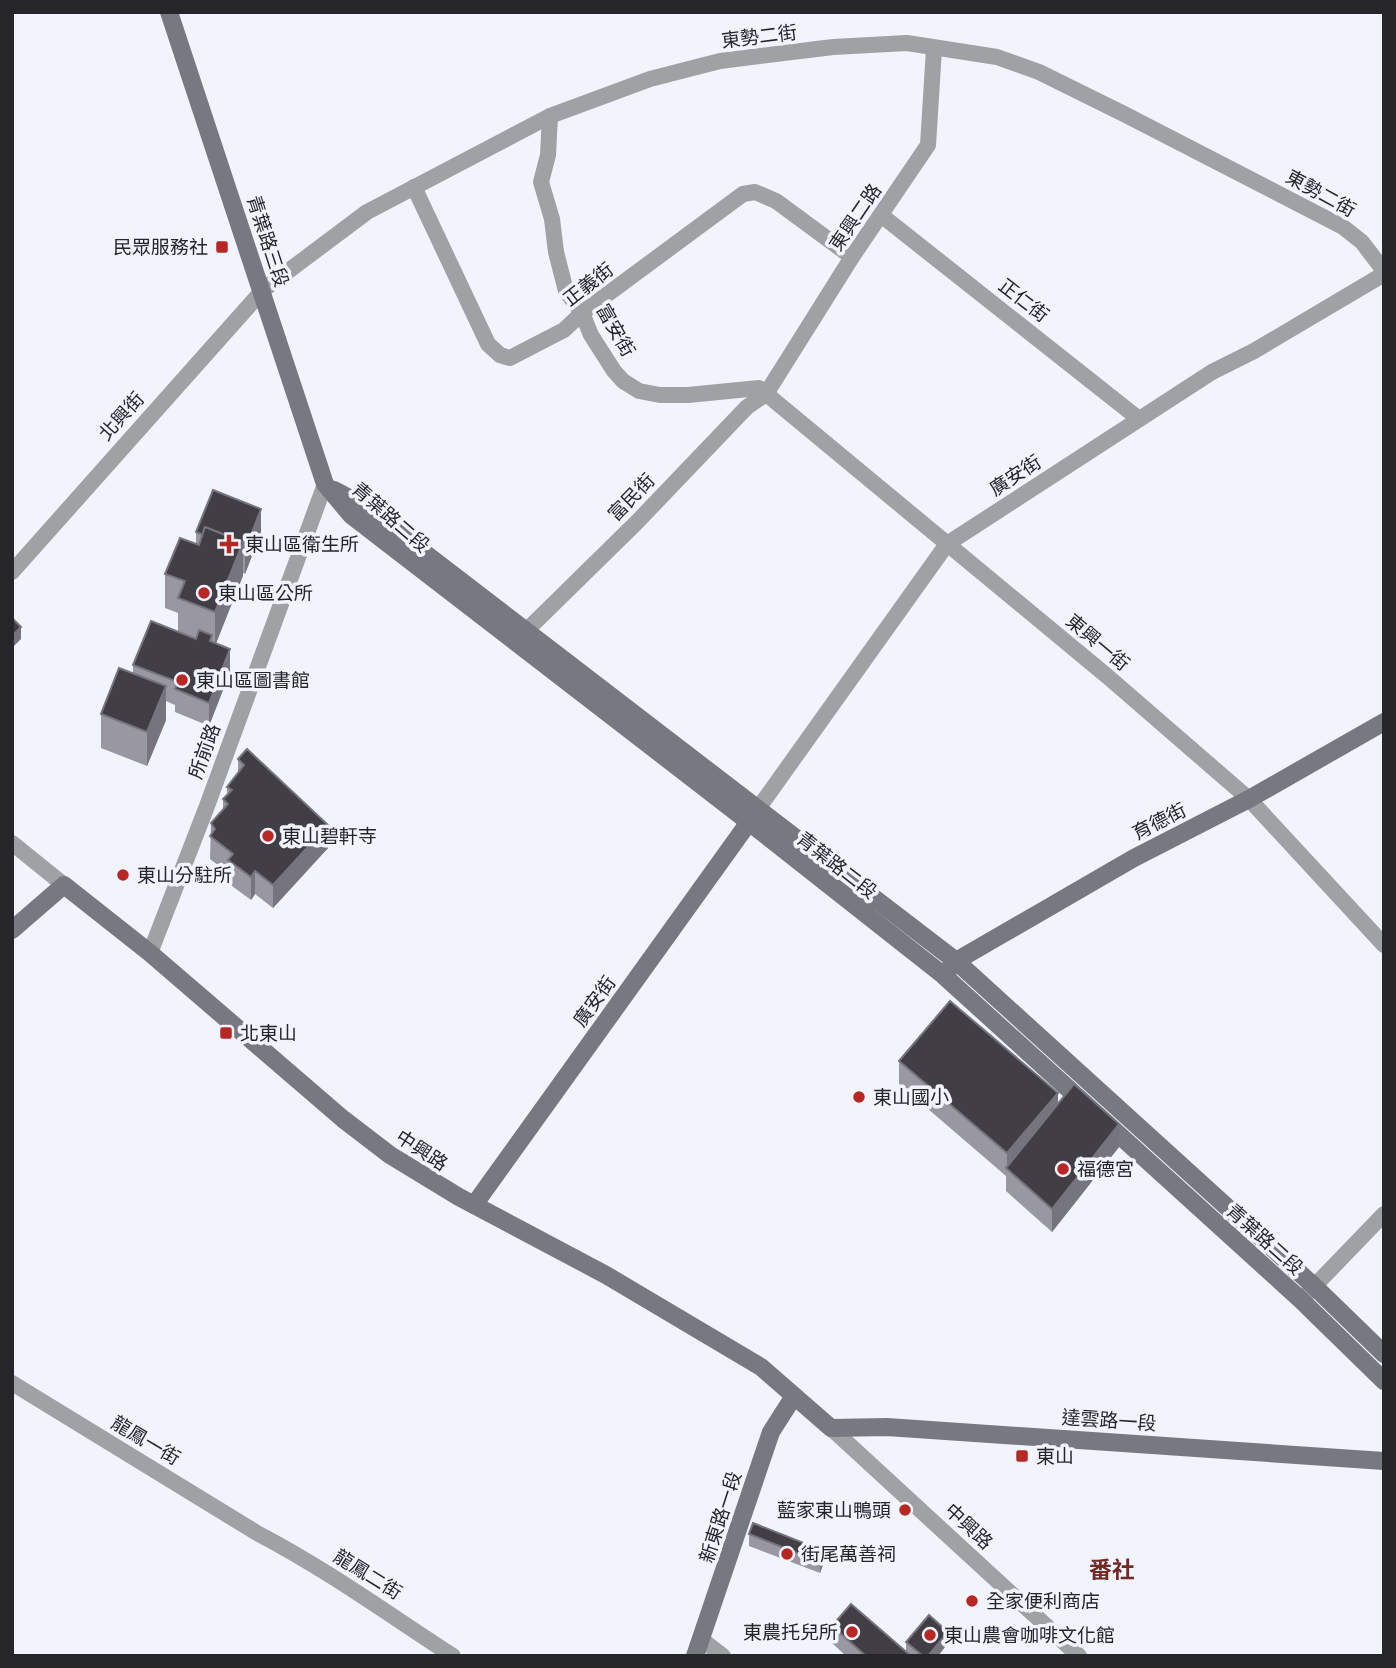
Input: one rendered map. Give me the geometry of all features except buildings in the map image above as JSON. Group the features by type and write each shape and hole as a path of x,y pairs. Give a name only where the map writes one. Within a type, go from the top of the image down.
{"main road":[{"name":"青葉路三段","path":"169,12 325,485"},
{"name":"青葉路二段","path":"325,485 362,505 527,630 754,815 943,975 1301,1300 1384,1381"},
{"name":"青葉路二段","path":"325,485 351,515 754,815 956,961 1315,1287 1384,1354"},
{"name":"育德街","path":"943,975 956,961 1134,858 1249,799 1384,722"},
{"name":"廣安街","path":"474,1205 754,815"},
{"name":"中興路","path":"64,885 150,953 343,1119 390,1155 474,1205 606,1275 761,1367 831,1428"},
{"path":"12,930 64,885"},
{"name":"新東路一段","path":"698,1647 771,1432 794,1396"},
{"name":"達雲路一段","path":"831,1428 928,1430 1384,1461"}],"street":[{"name":"東勢二街","path":"262,290 367,212 550,116 650,79 720,61 833,47 907,43 997,57 1039,72 1343,226 1362,242 1384,272"},
{"name":"東興二路","path":"766,394 852,257 928,145 934,49"},
{"name":"富安街","path":"550,116 548,155 541,183 552,219 565,292 582,313 591,335 614,371 623,381 639,391 660,395 759,388 766,394"},
{"name":"正義街","path":"414,187 488,344 500,355 510,358 564,330 582,313 743,194 755,192 776,201 852,257"},
{"name":"正仁街","path":"881,215 1139,419"},
{"name":"廣安街","path":"754,815 947,544 1212,372 1254,351 1384,272"},
{"name":"北興街","path":"12,572 262,290"},
{"name":"東興一街","path":"766,394 1107,676 1249,799 1384,945"},
{"name":"富民街","path":"527,630 637,522 747,407 766,394"},
{"name":"所前路","path":"150,953 325,485"},
{"path":"12,843 64,885"},
{"path":"1301,1300 1384,1214"},
{"name":"龍鳳一街","path":"12,1383 257,1533"},
{"name":"中興路","path":"831,1428 1079,1656"},
{"name":"龍鳳二街","path":"257,1533 392,1614 453,1656"},
{"path":"698,1647 723,1656"}],"place":[{"name":"民眾服務社","path":"222,247"},
{"name":"東山區衛生所","path":"229,544"},
{"name":"東山區公所","path":"204,593"},
{"name":"東山區圖書館","path":"182,680"},
{"name":"東山碧軒寺","path":"268,836"},
{"name":"東山分駐所","path":"123,875"},
{"name":"北東山","path":"226,1033"},
{"name":"東山國小","path":"859,1097"},
{"name":"福德宮","path":"1063,1169"},
{"name":"東山","path":"1022,1456"},
{"name":"藍家東山鴨頭","path":"905,1510"},
{"name":"街尾萬善祠","path":"787,1554"},
{"name":"全家便利商店","path":"972,1601"},
{"name":"東農托兒所","path":"852,1632"},
{"name":"東山農會咖啡文化館","path":"930,1635"}],"district":[{"name":"番社","path":"1112,1570"}]}
